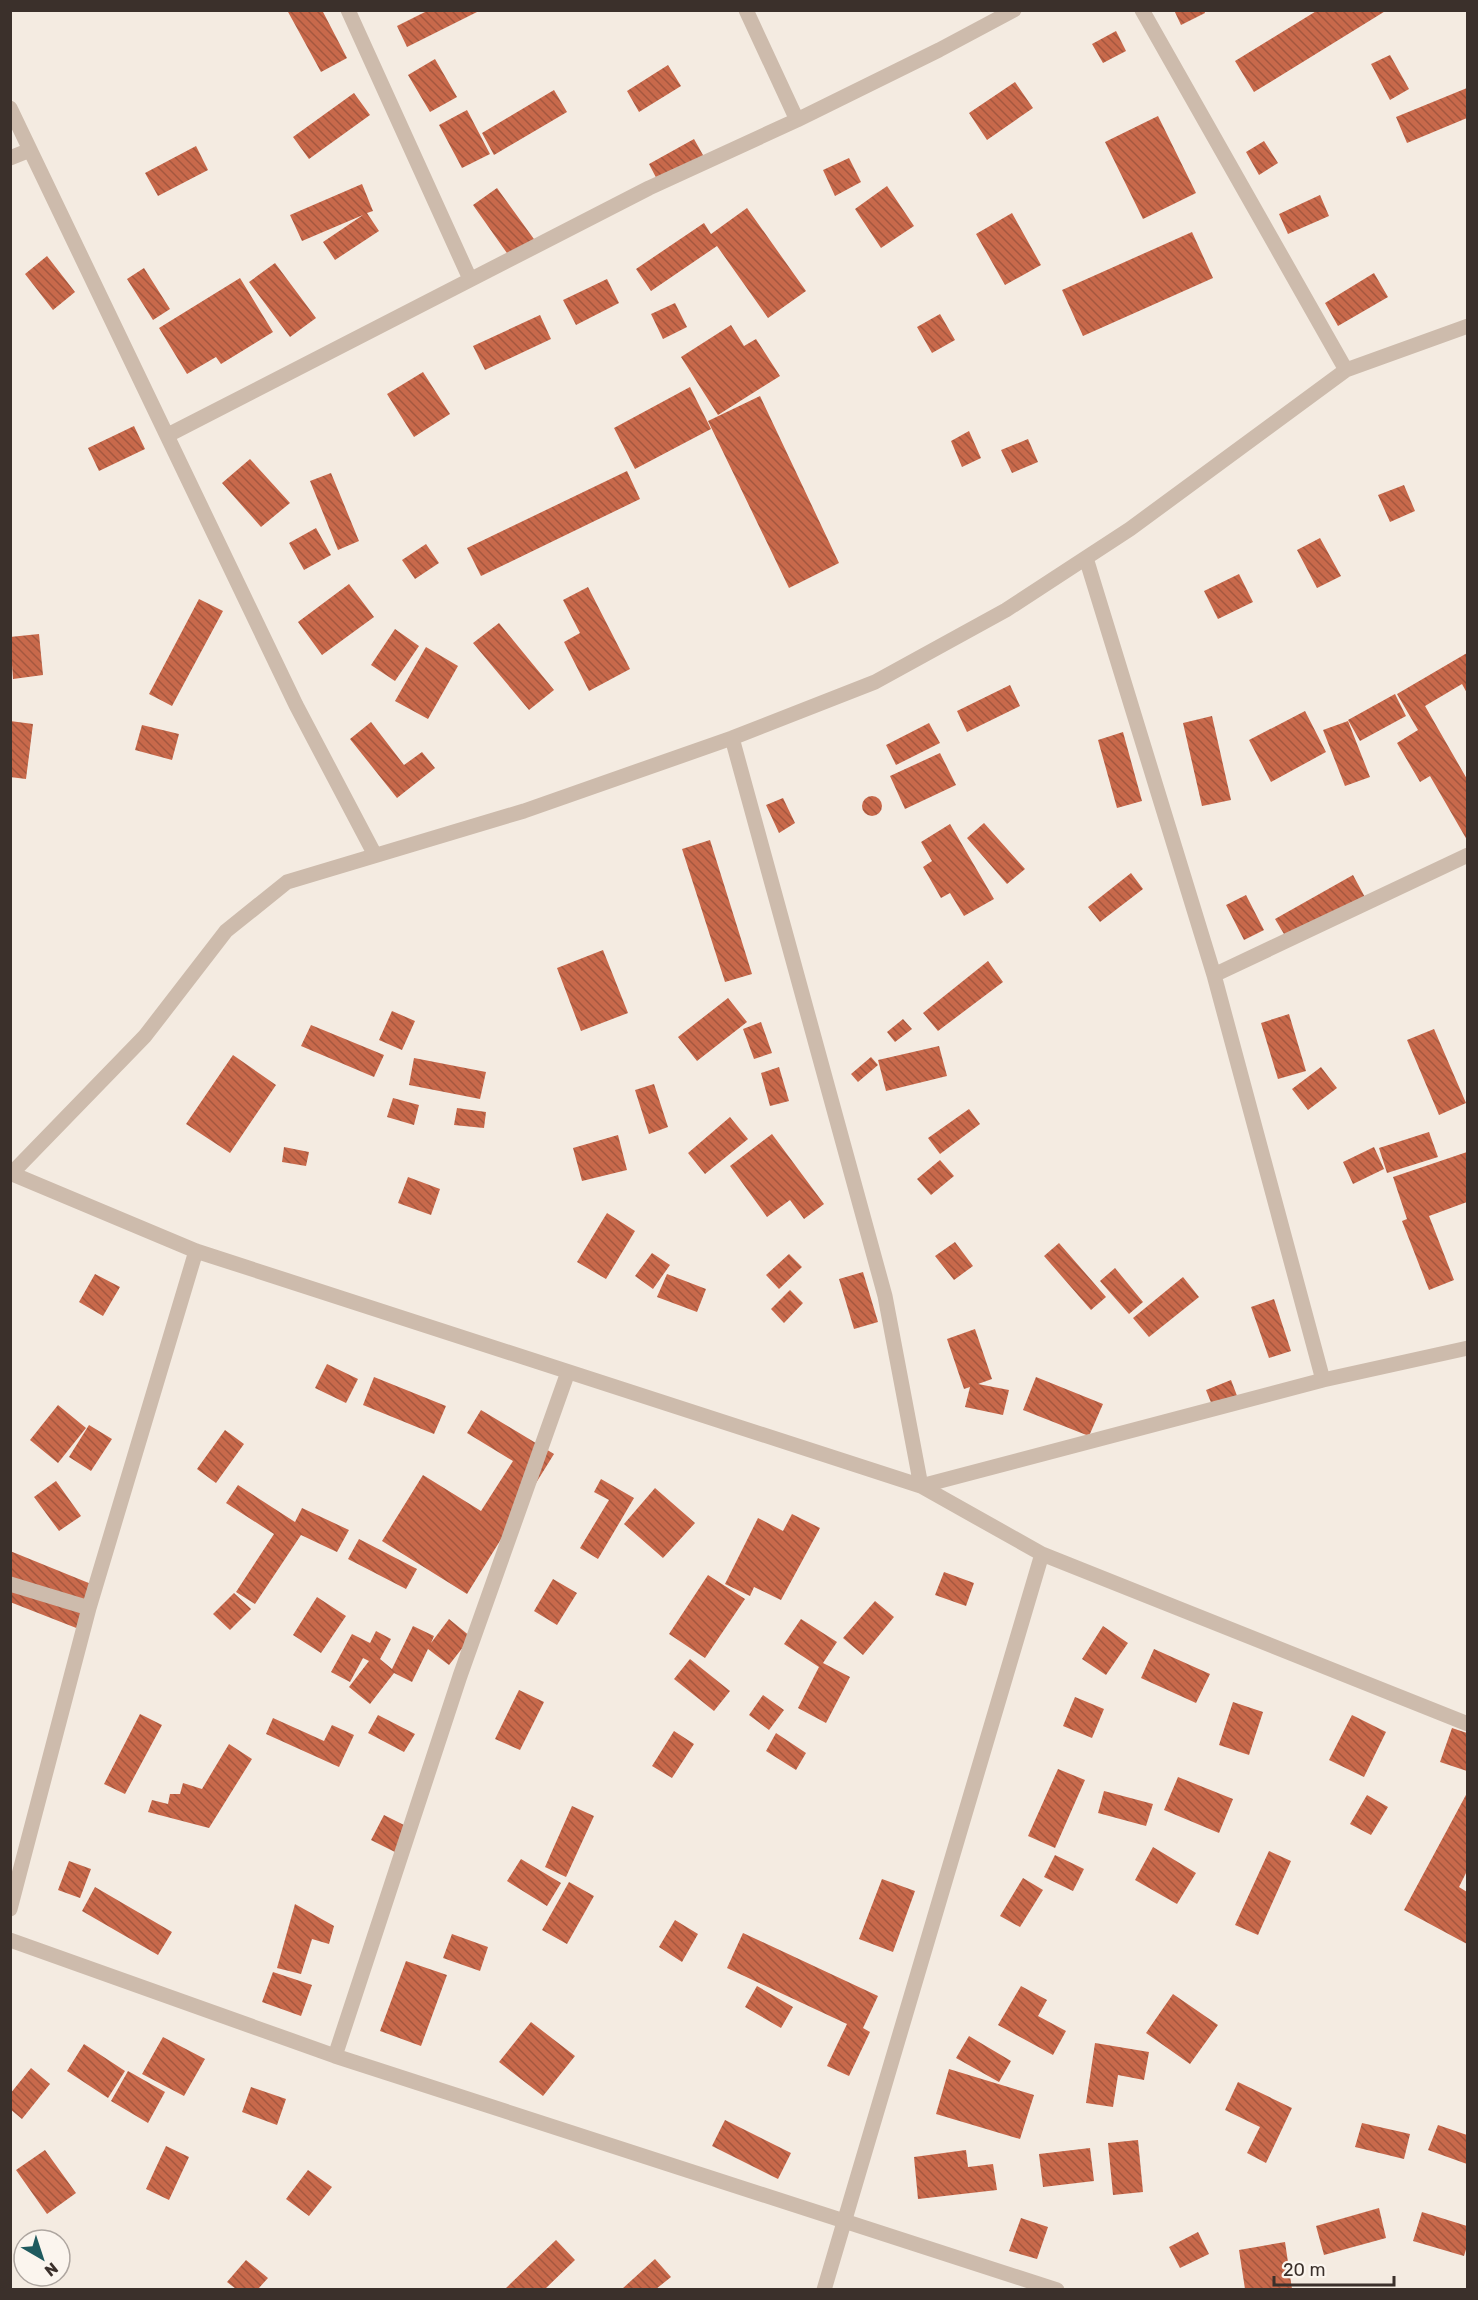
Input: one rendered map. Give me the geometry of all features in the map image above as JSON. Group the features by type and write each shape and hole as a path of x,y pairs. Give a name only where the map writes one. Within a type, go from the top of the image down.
{"street":[{"path":"348,10 470,279"},
{"path":"746,10 797,120"},
{"path":"168,435 649,188 797,120 1014,10"},
{"path":"1142,10 1346,370"},
{"path":"10,108 296,705 375,855"},
{"path":"10,158 30,150"},
{"path":"1467,326 1346,370 1130,529 1006,610 875,682 732,738 524,811 286,882 226,931 145,1036 11,1173 196,1251 921,1486 1042,1554 1467,1725"},
{"path":"1086,558 1214,975 1323,1380"},
{"path":"732,738 885,1296 921,1486"},
{"path":"1214,975 1467,855"},
{"path":"10,1909 88,1608 196,1251"},
{"path":"921,1486 1323,1380 1467,1348"},
{"path":"335,2056 460,1676 568,1372"},
{"path":"824,2289 1042,1554"},
{"path":"10,1584 88,1608"},
{"path":"10,1940 335,2056 1057,2289"}],"building":[{"path":"287,10 322,10 347,58 321,72"},
{"path":"429,10 481,10 407,47 397,26"},
{"path":"1174,10 1204,10 1205,13 1181,25"},
{"path":"1318,10 1387,10 1254,92 1235,61"},
{"path":"1116,31 1126,51 1103,63 1092,44"},
{"path":"1390,55 1409,89 1390,100 1371,64"},
{"path":"435,59 457,97 430,112 408,75"},
{"path":"668,65 681,86 639,112 627,91"},
{"path":"1015,82 1033,108 987,140 969,113"},
{"path":"1467,88 1467,118 1407,143 1396,117"},
{"path":"554,90 567,112 494,155 482,133"},
{"path":"354,93 370,115 309,159 293,137"},
{"path":"467,110 490,154 462,168 439,125"},
{"path":"1158,116 1196,193 1143,219 1105,142"},
{"path":"694,139 708,164 662,189 649,164"},
{"path":"1264,141 1278,163 1259,175 1246,152"},
{"path":"196,146 208,170 158,196 145,173"},
{"path":"849,158 861,182 835,196 823,170"},
{"path":"362,184 373,211 367,213 379,231 335,260 323,242 363,215 302,241 290,215"},
{"path":"887,186 914,226 881,248 855,209"},
{"path":"497,188 539,246 514,263 473,205"},
{"path":"1320,195 1329,216 1288,234 1279,214"},
{"path":"747,208 806,291 768,318 717,246 651,291 636,269 704,223 711,234"},
{"path":"1012,213 1041,265 1005,285 976,234"},
{"path":"1192,232 1213,278 1083,336 1062,290"},
{"path":"47,256 75,292 53,310 25,274"},
{"path":"275,263 316,318 290,337 249,282"},
{"path":"144,268 170,309 153,320 127,279"},
{"path":"1374,273 1388,297 1338,326 1325,303"},
{"path":"240,278 273,332 221,364 216,357 187,374 159,328"},
{"path":"607,279 619,303 576,325 563,300"},
{"path":"675,303 687,327 663,339 651,314"},
{"path":"940,314 955,340 932,353 917,327"},
{"path":"540,315 551,339 485,370 473,346"},
{"path":"731,325 744,346 756,339 780,376 718,415 681,357"},
{"path":"423,372 450,414 414,437 387,394"},
{"path":"690,387 711,429 635,469 614,428"},
{"path":"760,396 839,563 789,588 708,421"},
{"path":"134,426 145,449 99,471 88,448"},
{"path":"969,431 981,458 962,467 951,441"},
{"path":"1028,439 1038,462 1012,473 1001,450"},
{"path":"250,459 290,503 261,527 222,483"},
{"path":"627,471 640,499 481,576 467,548"},
{"path":"331,473 359,541 338,550 310,481"},
{"path":"1404,485 1415,511 1390,522 1378,495"},
{"path":"316,528 331,555 304,570 289,543"},
{"path":"1320,538 1341,576 1317,588 1297,550"},
{"path":"426,544 439,563 415,579 402,560"},
{"path":"1239,574 1253,602 1218,619 1204,591"},
{"path":"349,584 374,617 322,655 298,622"},
{"path":"588,587 630,669 589,691 564,642 580,633 563,600"},
{"path":"199,599 223,611 172,706 149,694"},
{"path":"499,623 554,690 529,710 473,643"},
{"path":"395,629 419,646 395,681 371,665"},
{"path":"39,634 43,675 13,679 10,637"},
{"path":"426,647 458,666 428,719 395,701"},
{"path":"1467,653 1467,693 1462,684 1425,706 1467,779 1467,840 1430,776 1420,782 1397,743 1418,730 1397,694"},
{"path":"1010,685 1020,706 967,732 957,711"},
{"path":"1395,694 1406,716 1360,741 1348,720"},
{"path":"1305,711 1326,752 1271,782 1249,740"},
{"path":"1212,716 1231,800 1202,806 1183,723"},
{"path":"10,721 33,724 26,779 10,777"},
{"path":"1348,721 1370,777 1345,786 1323,730"},
{"path":"371,722 404,765 422,752 435,768 397,798 350,739"},
{"path":"929,723 940,743 896,765 886,745"},
{"path":"142,725 179,734 172,760 135,750"},
{"path":"1123,732 1142,801 1117,808 1098,740"},
{"path":"940,753 956,785 905,809 890,776"},
{"path":"868,796 876,796 882,802 882,810 876,816 868,816 862,810 862,802"},
{"path":"783,798 795,823 779,833 766,805"},
{"path":"984,823 1025,869 1007,884 967,838"},
{"path":"950,824 994,899 964,916 950,893 941,898 923,867 932,861 921,842"},
{"path":"710,840 752,974 725,982 682,849"},
{"path":"1131,873 1143,889 1100,922 1088,907"},
{"path":"1353,875 1367,901 1290,944 1275,919"},
{"path":"1246,895 1264,930 1244,940 1226,905"},
{"path":"603,950 628,1013 581,1031 557,968"},
{"path":"988,961 1003,982 938,1031 923,1013"},
{"path":"728,998 747,1022 697,1061 678,1037"},
{"path":"392,1011 415,1021 402,1050 379,1040"},
{"path":"1289,1014 1306,1071 1278,1079 1261,1023"},
{"path":"903,1019 912,1029 895,1042 887,1032"},
{"path":"761,1022 772,1053 754,1059 743,1029"},
{"path":"311,1025 384,1055 374,1077 301,1046"},
{"path":"1434,1029 1466,1103 1439,1115 1407,1040"},
{"path":"939,1046 947,1076 886,1091 878,1060"},
{"path":"233,1055 276,1085 230,1153 186,1124"},
{"path":"871,1057 878,1065 858,1082 851,1074"},
{"path":"414,1058 486,1072 480,1099 409,1085"},
{"path":"779,1067 789,1101 770,1106 761,1073"},
{"path":"1321,1067 1337,1088 1308,1110 1292,1089"},
{"path":"654,1084 668,1127 649,1134 635,1090"},
{"path":"393,1098 419,1105 414,1125 387,1117"},
{"path":"457,1108 486,1112 484,1128 454,1125"},
{"path":"969,1109 980,1124 940,1154 928,1138"},
{"path":"730,1117 748,1139 705,1174 688,1153"},
{"path":"1429,1132 1438,1157 1387,1173 1379,1148"},
{"path":"772,1134 824,1204 804,1219 790,1200 767,1217 730,1166"},
{"path":"618,1135 627,1170 582,1181 573,1148"},
{"path":"284,1147 309,1152 306,1166 282,1162"},
{"path":"1374,1147 1384,1169 1353,1184 1343,1162"},
{"path":"1467,1152 1467,1202 1429,1216 1454,1280 1429,1290 1402,1221 1407,1219 1393,1177"},
{"path":"940,1160 954,1176 931,1195 917,1179"},
{"path":"408,1177 440,1189 431,1215 398,1203"},
{"path":"607,1213 635,1231 606,1279 577,1262"},
{"path":"955,1242 973,1266 954,1280 935,1256"},
{"path":"1059,1243 1106,1297 1091,1310 1044,1256"},
{"path":"652,1253 670,1265 653,1289 635,1276"},
{"path":"789,1254 802,1267 779,1289 766,1275"},
{"path":"1115,1268 1143,1302 1129,1314 1100,1281"},
{"path":"863,1272 878,1322 854,1329 839,1279"},
{"path":"95,1274 120,1287 103,1316 79,1302"},
{"path":"667,1274 706,1289 697,1312 657,1297"},
{"path":"1183,1277 1199,1297 1149,1337 1133,1318"},
{"path":"790,1290 803,1303 784,1323 771,1309"},
{"path":"1274,1299 1291,1351 1269,1358 1251,1307"},
{"path":"975,1329 992,1379 978,1384 1009,1390 1003,1415 965,1407 970,1387 964,1389 947,1339"},
{"path":"327,1364 358,1379 346,1403 315,1388"},
{"path":"374,1377 446,1406 434,1434 363,1405"},
{"path":"1036,1377 1103,1404 1089,1436 1023,1410"},
{"path":"1231,1380 1239,1401 1214,1410 1206,1390"},
{"path":"58,1405 86,1428 58,1463 30,1440"},
{"path":"481,1410 554,1454 467,1594 382,1541 423,1475 481,1511 513,1461 467,1433"},
{"path":"89,1425 112,1439 91,1471 69,1457"},
{"path":"225,1430 244,1444 216,1483 197,1469"},
{"path":"601,1479 634,1498 598,1559 580,1548 609,1500 594,1492"},
{"path":"56,1481 81,1516 59,1531 34,1497"},
{"path":"238,1485 295,1522 302,1508 349,1530 337,1552 301,1535 255,1604 236,1592 274,1534 226,1503"},
{"path":"655,1488 695,1523 663,1558 624,1524"},
{"path":"792,1514 820,1528 781,1600 754,1587 750,1596 725,1584 758,1518 783,1531"},
{"path":"359,1539 417,1569 406,1589 348,1559"},
{"path":"10,1551 101,1588 84,1631 10,1602"},
{"path":"944,1572 974,1583 966,1606 935,1595"},
{"path":"708,1575 745,1599 705,1658 669,1634"},
{"path":"553,1579 577,1593 557,1625 534,1611"},
{"path":"234,1593 251,1609 230,1630 213,1614"},
{"path":"317,1597 346,1616 321,1653 293,1635"},
{"path":"875,1601 894,1617 863,1655 843,1638"},
{"path":"449,1619 471,1637 449,1665 428,1649 412,1682 394,1673 370,1704 349,1687 369,1661 363,1658 350,1682 331,1672 352,1634 370,1643 376,1631 391,1639 380,1659 392,1669 413,1626 434,1636 431,1643"},
{"path":"801,1619 837,1642 823,1663 850,1677 826,1723 798,1708 819,1667 784,1644"},
{"path":"1103,1626 1128,1643 1106,1675 1082,1659"},
{"path":"1154,1649 1210,1674 1196,1703 1141,1678"},
{"path":"690,1659 730,1691 714,1711 674,1679"},
{"path":"519,1690 544,1702 520,1750 495,1739"},
{"path":"763,1695 784,1710 769,1730 749,1715"},
{"path":"1075,1697 1104,1709 1092,1738 1063,1726"},
{"path":"1233,1702 1263,1712 1249,1755 1219,1745"},
{"path":"140,1714 162,1725 125,1794 104,1784"},
{"path":"378,1715 415,1734 404,1752 368,1733"},
{"path":"1352,1715 1386,1732 1364,1777 1329,1760"},
{"path":"273,1718 324,1741 332,1725 354,1735 339,1767 266,1734"},
{"path":"1452,1728 1467,1733 1467,1771 1440,1762"},
{"path":"674,1731 694,1744 672,1778 652,1766"},
{"path":"776,1733 806,1753 796,1770 766,1751"},
{"path":"229,1744 252,1759 209,1828 148,1812 152,1800 168,1804 170,1794 180,1794 183,1783 202,1789"},
{"path":"1058,1769 1085,1780 1055,1848 1028,1836"},
{"path":"1178,1777 1233,1799 1219,1833 1164,1810"},
{"path":"1104,1791 1153,1804 1146,1826 1098,1813"},
{"path":"1467,1793 1467,1871 1459,1887 1467,1892 1467,1944 1404,1910"},
{"path":"1367,1795 1388,1807 1371,1835 1350,1824"},
{"path":"572,1806 594,1816 566,1877 545,1867"},
{"path":"384,1815 410,1828 397,1853 371,1840"},
{"path":"1153,1847 1196,1873 1177,1904 1135,1880"},
{"path":"1269,1851 1291,1861 1258,1935 1235,1925"},
{"path":"1055,1855 1084,1869 1073,1891 1044,1877"},
{"path":"521,1859 561,1883 547,1906 507,1881"},
{"path":"69,1861 91,1869 80,1898 58,1890"},
{"path":"1023,1878 1043,1890 1020,1927 1000,1916"},
{"path":"882,1879 915,1891 893,1952 859,1939"},
{"path":"569,1882 594,1896 567,1944 542,1930"},
{"path":"95,1887 172,1932 158,1955 82,1911"},
{"path":"295,1904 334,1926 329,1944 312,1939 301,1974 277,1968"},
{"path":"675,1920 698,1934 682,1962 659,1947"},
{"path":"743,1933 878,1996 863,2028 870,2032 849,2076 827,2066 847,2024 727,1968"},
{"path":"452,1934 488,1947 480,1971 443,1958"},
{"path":"406,1961 447,1975 421,2046 380,2031"},
{"path":"273,1972 312,1985 301,2016 262,2002"},
{"path":"757,1986 793,2007 781,2028 745,2007"},
{"path":"1021,1986 1047,2000 1038,2016 1066,2031 1053,2055 998,2025"},
{"path":"1173,1994 1218,2025 1190,2064 1146,2033"},
{"path":"531,2022 575,2056 543,2096 499,2062"},
{"path":"969,2036 1011,2061 999,2082 956,2058"},
{"path":"163,2037 205,2059 184,2096 142,2074"},
{"path":"1095,2043 1149,2052 1144,2080 1118,2075 1113,2107 1086,2103"},
{"path":"84,2044 125,2071 108,2098 67,2071"},
{"path":"31,2068 50,2084 22,2119 10,2109 10,2094"},
{"path":"949,2069 1034,2095 1020,2139 936,2114"},
{"path":"128,2071 165,2092 148,2123 111,2101"},
{"path":"1238,2082 1292,2108 1266,2163 1247,2153 1260,2127 1225,2110"},
{"path":"251,2087 286,2099 277,2125 242,2112"},
{"path":"725,2120 791,2153 778,2179 712,2146"},
{"path":"1362,2123 1410,2134 1404,2159 1355,2147"},
{"path":"1438,2125 1467,2135 1467,2164 1428,2150"},
{"path":"1138,2140 1143,2192 1113,2195 1108,2143"},
{"path":"166,2146 189,2157 169,2200 146,2189"},
{"path":"1090,2148 1094,2181 1043,2187 1039,2154"},
{"path":"45,2150 76,2193 47,2214 16,2170"},
{"path":"966,2150 968,2167 993,2164 997,2190 918,2199 914,2157"},
{"path":"308,2170 332,2187 309,2216 286,2199"},
{"path":"1379,2208 1386,2238 1324,2255 1316,2226"},
{"path":"1422,2212 1467,2226 1467,2246 1464,2256 1413,2241"},
{"path":"1021,2218 1048,2227 1037,2259 1009,2251"},
{"path":"1198,2232 1209,2254 1180,2268 1169,2247"},
{"path":"556,2240 575,2260 545,2289 505,2289"},
{"path":"1285,2242 1292,2289 1245,2289 1239,2250"},
{"path":"655,2259 671,2277 656,2289 622,2289"},
{"path":"246,2260 268,2278 258,2289 236,2289 227,2282"}]}
